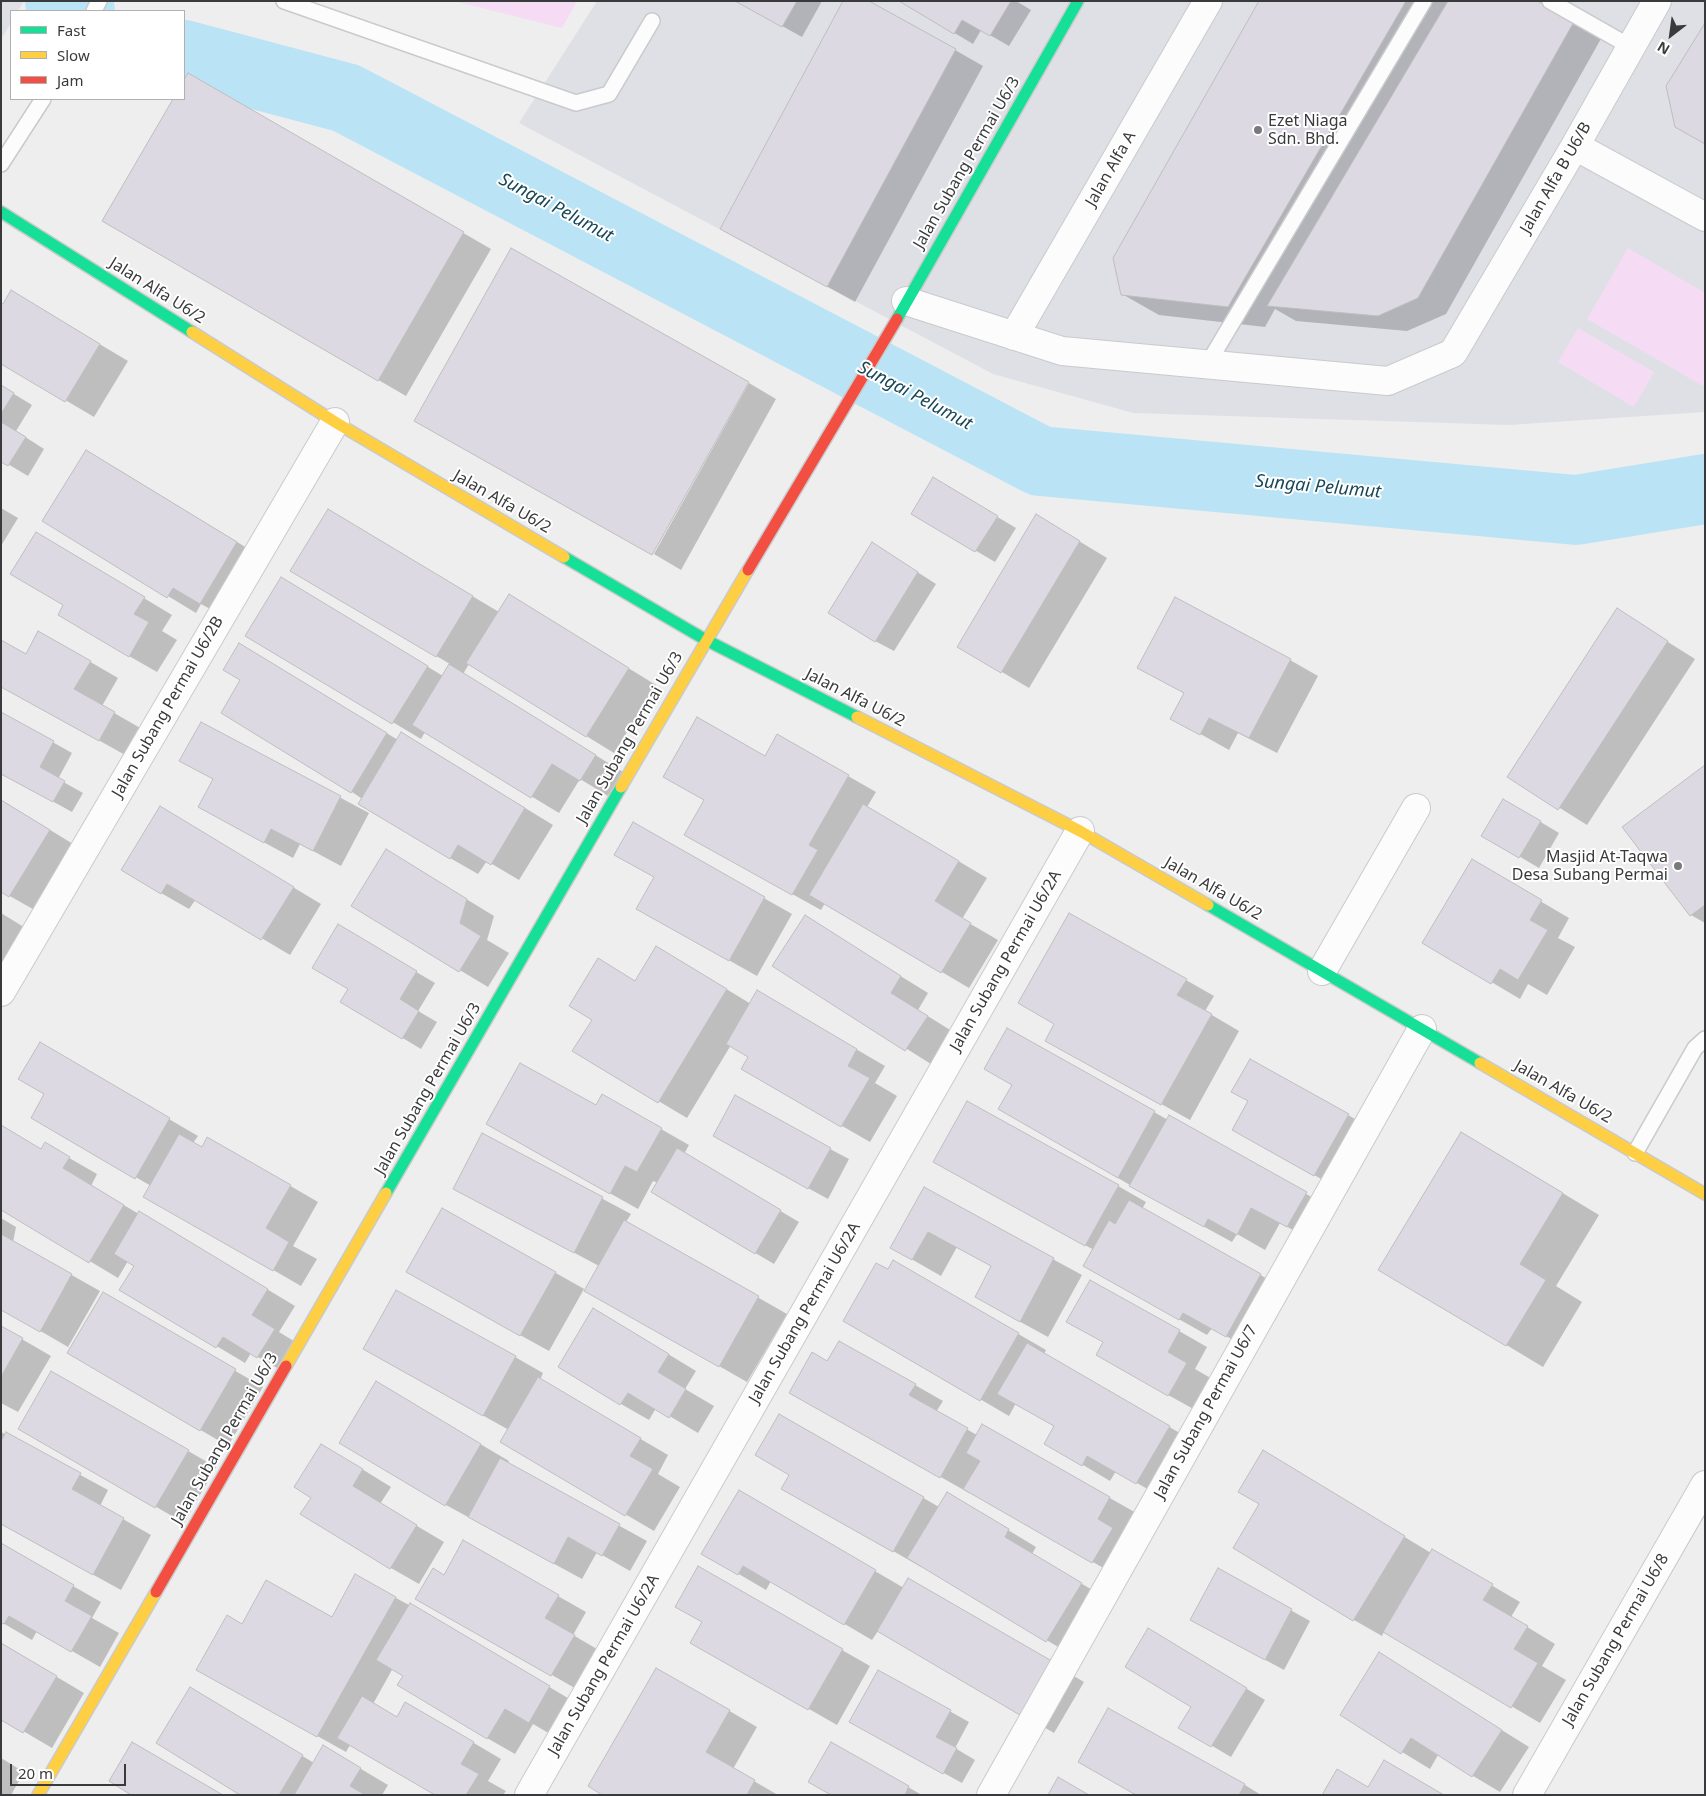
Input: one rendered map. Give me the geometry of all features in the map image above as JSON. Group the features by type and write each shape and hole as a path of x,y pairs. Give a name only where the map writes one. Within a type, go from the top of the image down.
{"street":[{"name":"Jalan Subang Permai U6/3","path":"38,1795 706,640 884,341 1078,1"},
{"name":"Jalan Alfa A","path":"1014,336 1208,1"},
{"name":"Jalan Alfa B U6/B","path":"1207,364 1388,381 1454,353 1657,1"},
{"path":"1575,146 1705,217"},
{"name":"Jalan Alfa U6/2","path":"1,212 335,422 706,640 1080,831 1705,1194"},
{"path":"906,301 1062,352 1207,364"},
{"name":"Jalan Subang Permai U6/2B","path":"1,992 335,422"},
{"path":"1322,972 1416,808"},
{"name":"Jalan Subang Permai U6/2A","path":"529,1795 1080,831"},
{"name":"Jalan Subang Permai U6/7","path":"991,1795 1422,1029"},
{"name":"Jalan Subang Permai U6/8","path":"1527,1795 1705,1485"}],"lane":[{"path":"284,1 576,103 609,94 652,20"},
{"path":"1207,364 1424,1"},
{"path":"1550,1 1631,47"},
{"path":"1,164 42,100"},
{"path":"1635,1153 1695,1048 1705,1039"}],"shaded area":[{"path":"1,1 24,1 19,10 10,10 10,25 1,39"},
{"path":"454,1 577,1 562,28"},
{"path":"597,1 1705,1 1705,412 1509,425 1133,413 993,374 519,123"},
{"path":"1628,248 1705,293 1705,387 1587,319"},
{"path":"1578,328 1654,372 1634,407 1558,362"}],"building":[{"path":"735,1 797,1 782,27"},
{"path":"843,1 869,1 956,49 827,287 720,229"},
{"path":"899,1 1011,1 990,36 962,20 954,34"},
{"name":"Ezet Niaga Sdn. Bhd.","path":"1259,1 1406,1 1228,307 1121,295 1113,258"},
{"path":"1448,1 1537,1 1575,20 1418,298 1378,316 1267,306"},
{"path":"1705,23 1705,144 1675,127 1666,86"},
{"path":"188,73 464,232 378,381 102,221 172,100 185,100 185,78"},
{"path":"511,248 749,382 652,555 414,421"},
{"path":"11,290 100,344 65,402 1,364 1,303 3,304"},
{"path":"1,385 14,393 1,414"},
{"path":"1,422 26,437 8,466 1,462"},
{"path":"86,450 237,542 200,604 173,588 167,598 42,521"},
{"path":"933,477 998,516 975,552 911,514"},
{"path":"328,509 473,596 436,657 290,571"},
{"path":"1036,514 1080,541 1001,673 957,647"},
{"path":"36,532 145,597 134,614 149,622 129,657 58,615 63,605 10,574"},
{"path":"872,542 918,572 875,642 828,613"},
{"path":"281,577 428,666 392,724 245,636"},
{"path":"509,594 629,668 586,737 466,663"},
{"path":"1175,597 1291,659 1249,738 1209,718 1200,735 1170,719 1184,693 1137,668"},
{"path":"1617,608 1668,641 1558,810 1507,777"},
{"path":"38,631 91,661 74,689 115,712 99,741 1,687 1,640 26,654"},
{"path":"239,643 387,733 351,793 221,713 240,680 223,670"},
{"path":"449,664 596,755 580,781 552,764 531,798 412,725"},
{"path":"1,712 54,741 40,767 65,781 53,802 1,774"},
{"path":"697,717 765,756 777,734 849,775 809,845 818,850 792,895 684,835 704,800 663,777"},
{"path":"201,722 341,796 313,851 271,829 264,843 198,807 213,779 179,761"},
{"path":"401,732 525,808 491,865 458,845 450,859 358,804"},
{"name":"Masjid At-Taqwa Desa Subang Permai","path":"1705,765 1705,905 1690,916 1622,827"},
{"path":"1503,799 1541,821 1519,858 1481,836"},
{"path":"1,800 50,830 9,897 1,892"},
{"path":"863,804 959,861 935,901 971,923 941,973 809,895"},
{"path":"160,806 294,887 261,940 167,884 161,894 121,870"},
{"path":"633,822 765,897 729,961 636,909 654,877 614,855"},
{"path":"386,849 467,899 460,923 481,936 459,972 351,906"},
{"path":"1472,859 1542,900 1530,920 1548,930 1518,980 1500,969 1491,984 1422,943"},
{"path":"1069,913 1187,979 1177,995 1212,1014 1161,1105 1045,1041 1054,1024 1018,1003"},
{"path":"805,915 901,976 891,993 928,1016 905,1051 772,966"},
{"path":"338,924 417,971 400,999 419,1011 402,1039 340,1002 348,989 312,968"},
{"path":"656,946 727,989 658,1103 572,1051 592,1020 569,1006 598,958 635,981"},
{"path":"757,990 857,1049 848,1066 870,1078 841,1127 741,1069 748,1057 726,1044"},
{"path":"1007,1028 1155,1111 1118,1178 998,1109 1012,1085 984,1069"},
{"path":"40,1042 170,1118 135,1179 31,1118 44,1094 18,1079"},
{"path":"1250,1059 1349,1114 1314,1176 1232,1130 1248,1101 1231,1092"},
{"path":"520,1063 596,1105 602,1094 662,1128 637,1172 625,1166 610,1194 486,1124"},
{"path":"735,1095 831,1148 808,1189 713,1136"},
{"path":"967,1101 1119,1185 1085,1246 933,1162"},
{"path":"1169,1115 1307,1192 1287,1227 1251,1208 1237,1235 1208,1219 1204,1227 1129,1186"},
{"path":"1,1125 41,1149 45,1142 70,1157 63,1168 124,1205 89,1263 1,1210"},
{"path":"1461,1132 1563,1193 1520,1264 1546,1280 1506,1346 1378,1270"},
{"path":"482,1133 603,1197 574,1253 453,1189"},
{"path":"179,1134 202,1147 207,1137 291,1185 266,1228 289,1242 273,1271 143,1197"},
{"path":"677,1148 781,1210 755,1254 651,1192"},
{"path":"924,1187 1054,1258 1020,1322 975,1297 991,1266 928,1232 912,1260 890,1248"},
{"path":"1129,1200 1261,1274 1226,1337 1183,1313 1179,1320 1083,1266 1109,1220 1115,1224"},
{"path":"442,1208 556,1272 520,1336 406,1272"},
{"path":"139,1211 268,1289 252,1315 275,1329 257,1358 223,1337 216,1348 119,1290 134,1266 114,1254"},
{"path":"624,1220 759,1296 719,1367 584,1291"},
{"path":"1,1234 72,1274 40,1332 1,1310"},
{"path":"893,1260 1019,1333 980,1401 843,1321 876,1263 888,1269"},
{"path":"1090,1280 1180,1330 1168,1352 1187,1363 1168,1396 1096,1355 1103,1342 1066,1322"},
{"path":"396,1290 516,1356 483,1416 363,1349"},
{"path":"103,1292 236,1369 200,1431 67,1353"},
{"path":"593,1308 669,1354 658,1372 686,1389 669,1418 628,1393 620,1405 558,1367"},
{"path":"1,1326 23,1338 1,1377"},
{"path":"839,1341 916,1384 909,1395 968,1428 940,1478 789,1393 812,1352 827,1361"},
{"path":"1027,1343 1170,1426 1136,1484 1087,1456 1082,1466 1044,1444 1054,1426 997,1394"},
{"path":"51,1371 189,1450 155,1508 18,1429"},
{"path":"538,1377 641,1438 630,1456 653,1469 625,1516 500,1442"},
{"path":"376,1381 481,1444 445,1506 339,1443"},
{"path":"779,1414 924,1497 893,1552 781,1489 789,1475 755,1455"},
{"path":"982,1424 1110,1497 1098,1519 1113,1528 1092,1563 963,1489 980,1461 966,1453"},
{"path":"6,1432 81,1473 72,1489 124,1518 93,1575 1,1524 1,1441"},
{"path":"321,1444 363,1469 353,1486 417,1525 390,1569 300,1514 311,1498 294,1487"},
{"path":"1263,1450 1405,1536 1353,1621 1233,1548 1259,1504 1238,1492"},
{"path":"500,1458 620,1524 602,1556 568,1537 554,1564 468,1517"},
{"path":"739,1490 876,1570 844,1625 743,1566 738,1575 701,1554"},
{"path":"947,1492 1009,1529 1005,1537 1082,1583 1046,1642 907,1558"},
{"path":"463,1540 559,1595 545,1618 575,1635 551,1676 415,1599 433,1568 444,1575"},
{"path":"1,1543 74,1585 65,1601 92,1616 71,1652 9,1616 4,1624 1,1623"},
{"path":"1432,1549 1493,1584 1483,1600 1528,1626 1514,1649 1538,1663 1511,1708 1383,1632"},
{"path":"698,1566 843,1649 808,1710 690,1643 702,1622 675,1607"},
{"path":"1218,1568 1292,1609 1265,1660 1190,1620"},
{"path":"355,1574 396,1597 317,1737 196,1670 227,1615 242,1624 266,1580 332,1617"},
{"path":"908,1578 1057,1664 1025,1718 877,1631"},
{"path":"410,1603 550,1686 529,1723 505,1709 487,1739 397,1685 403,1676 376,1660"},
{"path":"1148,1628 1247,1688 1211,1747 1178,1728 1191,1707 1125,1667"},
{"path":"1,1643 57,1676 23,1733 1,1720"},
{"path":"1379,1652 1502,1730 1472,1777 1411,1738 1401,1754 1340,1715"},
{"path":"656,1668 730,1710 706,1752 755,1780 747,1795 602,1795 588,1786"},
{"path":"878,1670 951,1710 936,1737 957,1748 943,1774 849,1722"},
{"path":"190,1687 303,1755 279,1795 240,1795 156,1743"},
{"path":"362,1696 397,1717 405,1702 474,1742 461,1764 479,1774 466,1795 435,1795 337,1738"},
{"path":"1108,1708 1245,1784 1239,1795 1136,1795 1078,1762"},
{"path":"132,1742 223,1795 131,1795 109,1781"},
{"path":"831,1742 909,1786 905,1795 831,1795 808,1782"},
{"path":"323,1745 361,1768 350,1786 365,1795 294,1795"},
{"path":"1384,1760 1444,1795 1322,1795 1337,1769 1368,1787"},
{"path":"1058,1777 1089,1795 1048,1795"}],"waterway":[{"name":"Sungai Pelumut","path":"60,1 78,10"},
{"name":"Sungai Pelumut","path":"185,55 346,98 1040,461 1576,510 1705,489"}],"traffic: fast":[{"path":"897,319 1078,1"},
{"path":"1,212 192,332"},
{"path":"564,557 706,640 857,717"},
{"path":"386,1193 621,787"},
{"path":"1208,905 1480,1063"}],"traffic: slow":[{"path":"192,332 335,422 564,557"},
{"path":"621,787 748,570"},
{"path":"857,717 1080,831 1208,905"},
{"path":"1480,1063 1705,1194"},
{"path":"286,1366 386,1193"},
{"path":"38,1795 156,1592"}],"traffic: jam":[{"path":"748,570 897,319"},
{"path":"156,1592 286,1366"}],"place":[{"name":"Ezet Niaga Sdn. Bhd.","path":"1258,130"},
{"name":"Masjid At-Taqwa Desa Subang Permai","path":"1678,866"}]}
